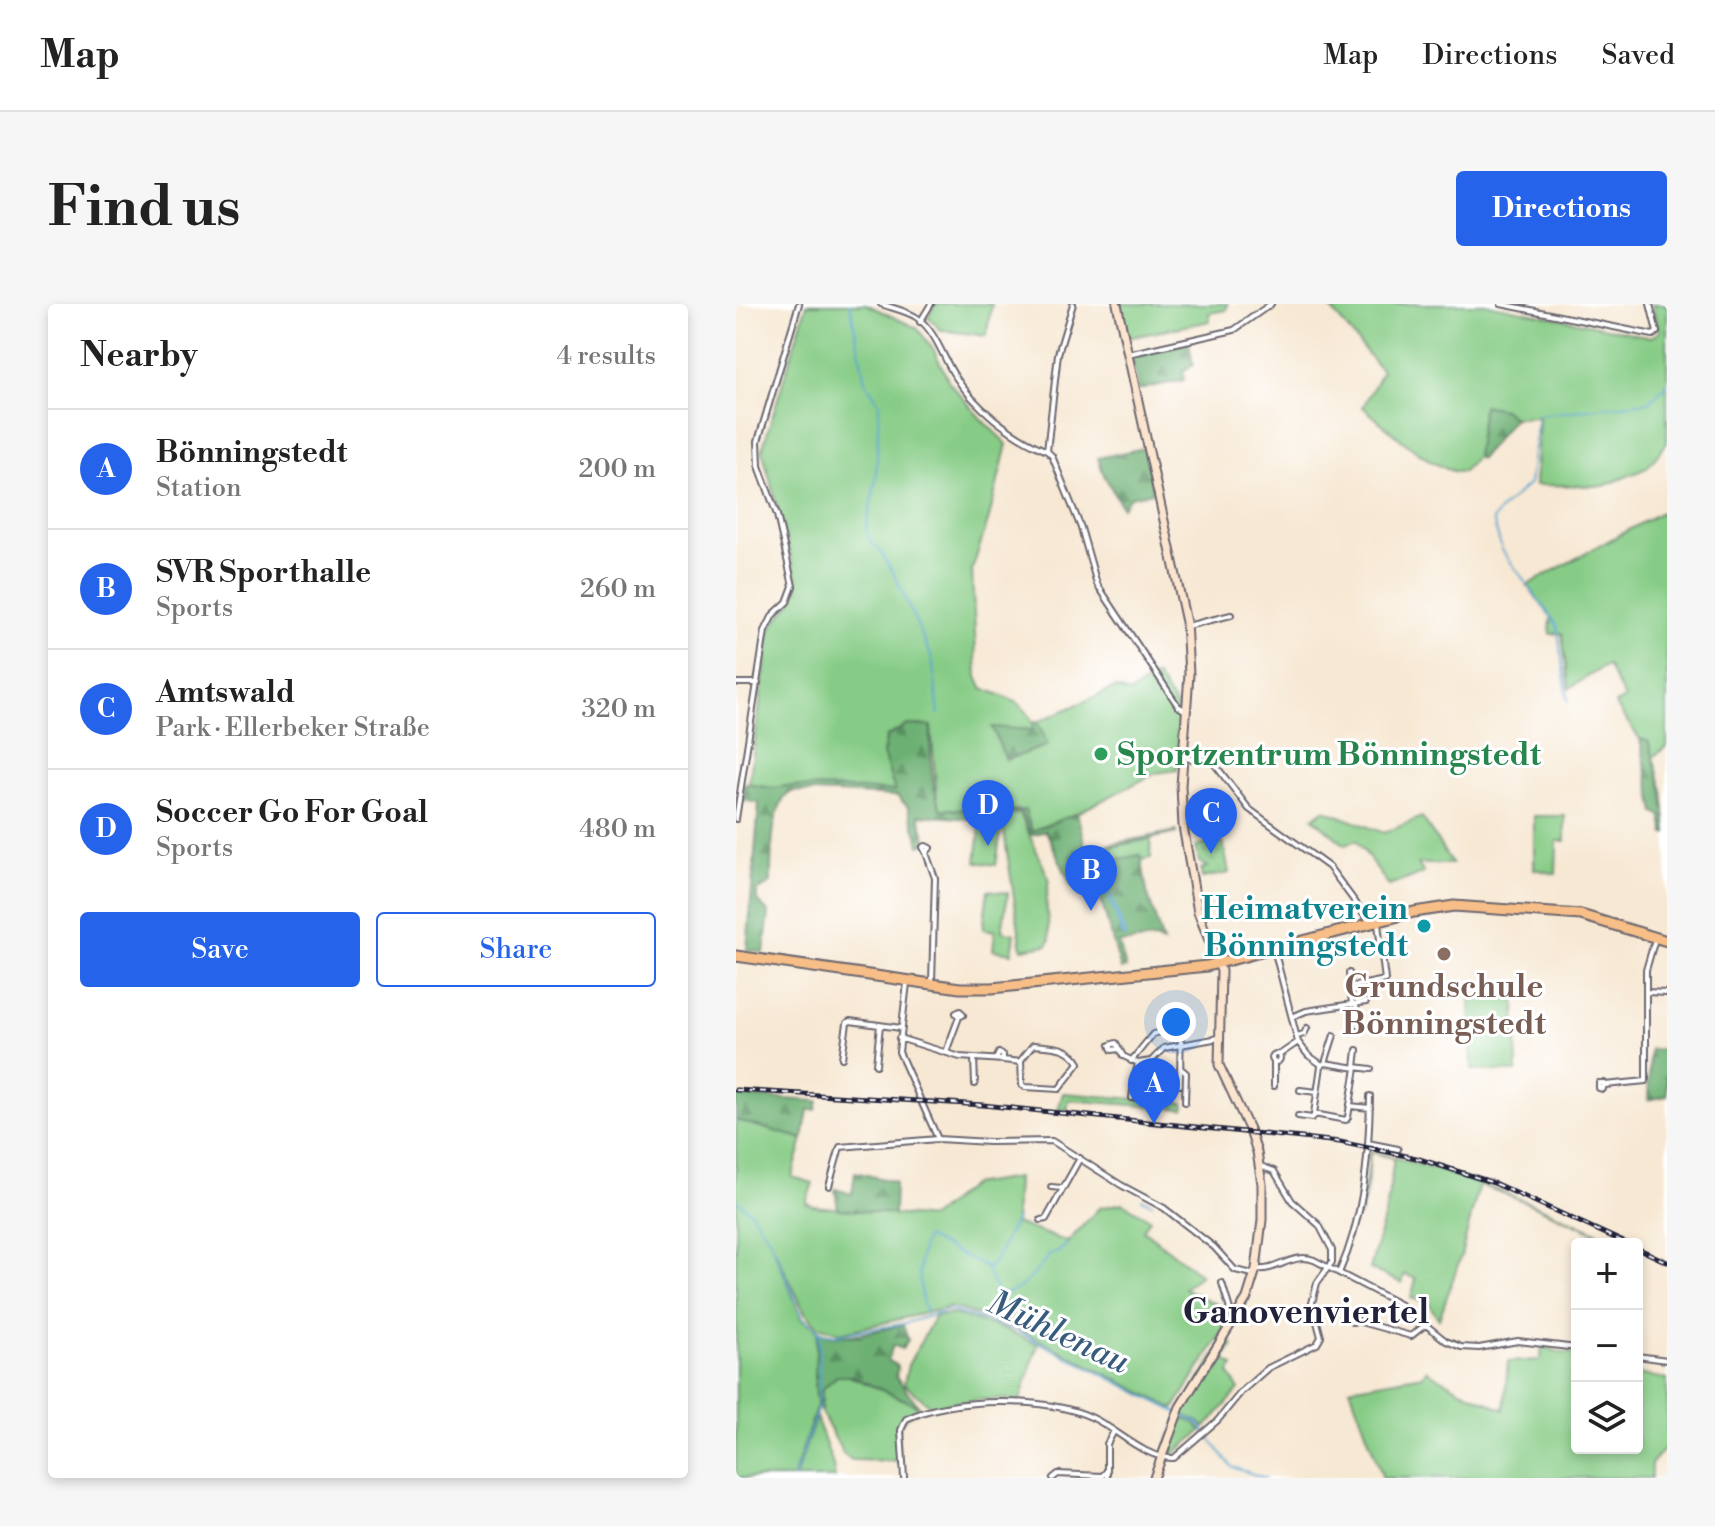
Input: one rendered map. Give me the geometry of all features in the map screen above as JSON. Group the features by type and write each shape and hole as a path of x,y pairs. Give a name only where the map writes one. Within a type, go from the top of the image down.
{"main road":[{"path":"1117,304 1187,626 1189,674 1181,806 1198,912 1219,963 1221,1072 1253,1137 1260,1166 1262,1220 1255,1272 1247,1298 1180,1407 1154,1478"},
{"path":"736,956 960,988 992,988 1172,971 1219,963 1434,908 1476,906 1581,915 1667,941"}],"street":[{"path":"736,819 768,622 787,602 793,586 777,515 756,454 799,304"},
{"path":"881,304 916,317 935,340 954,375 990,416 1052,456 1081,528 1097,584 1178,706 1186,711"},
{"path":"920,322 931,304"},
{"path":"1047,451 1058,354 1073,304"},
{"path":"1128,354 1234,330 1271,304"},
{"path":"1501,304 1653,335 1657,332 1650,304"},
{"path":"1187,626 1231,615"},
{"path":"736,683 758,683"},
{"path":"1183,757 1213,762 1249,809 1329,867 1374,922 1382,943 1385,980 1350,987"},
{"path":"926,853 935,878 932,984"},
{"path":"1605,1085 1646,1081 1646,970 1655,937"},
{"path":"1274,949 1298,1039 1308,1055 1324,1064 1371,1069"},
{"path":"1349,973 1358,1025"},
{"path":"907,981 899,1038 902,1060 938,1139"},
{"path":"1646,992 1666,993"},
{"path":"1291,1015 1366,1002"},
{"path":"1134,1082 1180,1086 1180,1010 1173,1009"},
{"path":"946,1052 959,1017"},
{"path":"842,1058 847,1023 850,1021 901,1028"},
{"path":"876,1065 880,1025"},
{"path":"1131,1061 1153,1034 1180,1027"},
{"path":"1274,1086 1273,1054 1279,1055 1307,1028"},
{"path":"1315,1115 1317,1092 1334,1035"},
{"path":"899,1038 974,1058 1021,1062"},
{"path":"1118,1049 1138,1063 1151,1061 1161,1049 1219,1038"},
{"path":"1033,1045 1065,1048 1079,1063 1059,1089 1022,1085 1021,1062 1033,1045"},
{"path":"1298,1116 1312,1118 1315,1115 1346,1120 1357,1050"},
{"path":"974,1058 975,1084"},
{"path":"1132,1098 1138,1063"},
{"path":"1180,1068 1186,1073 1185,1102"},
{"path":"1300,1090 1317,1092"},
{"path":"1339,1273 1350,1247 1363,1196 1370,1096"},
{"path":"1350,1106 1370,1108"},
{"path":"829,1186 840,1147 938,1139 989,1142 1046,1140 1164,1208 1214,1247 1235,1270 1255,1272 1301,1256 1329,1267 1401,1305 1446,1341 1461,1347 1479,1348 1533,1341 1571,1347"},
{"path":"1368,1143 1398,1149"},
{"path":"1041,1220 1046,1219 1080,1158"},
{"path":"904,1478 903,1424 906,1419 961,1405 1009,1402 1075,1411 1096,1419 1160,1456 1174,1458 1206,1431 1268,1368 1320,1341 1312,1303 1317,1283 1332,1260 1332,1250 1319,1225 1292,1201 1274,1171 1260,1166"},
{"path":"1051,1187 1062,1188"},
{"path":"1222,1283 1231,1313 1237,1318"},
{"path":"1357,1321 1411,1336 1425,1325"},
{"path":"1643,1357 1667,1360"},
{"path":"1107,1478 1107,1444 1114,1431"},
{"path":"1053,1478 1058,1474 1102,1476 1107,1471"}],"green space":[{"path":"807,304 866,304 917,328 934,350 949,382 1007,444 989,518 972,570 977,677 982,688 1022,707 1028,713 1034,730 1006,760 1048,745 1037,722 1115,688 1130,693 1156,676 1181,713 1177,770 1156,773 1077,813 1032,831 1024,810 941,809 937,800 931,726 907,725 886,737 883,754 896,791 786,786 773,789 749,784 770,630 799,587 762,450"},
{"path":"935,304 992,304 986,336 941,330 928,317"},
{"path":"1120,304 1228,304 1226,310 1209,313 1210,321 1127,338"},
{"path":"1327,304 1488,304 1651,337 1659,332 1652,304 1667,304 1667,443 1647,468 1604,486 1535,485 1539,417 1514,418 1503,409 1483,406 1476,457 1463,472 1452,471 1411,447 1363,407 1382,371"},
{"path":"1189,343 1193,365 1183,371 1184,380 1138,390 1131,355"},
{"path":"1483,405 1503,409 1514,418 1480,459 1476,457"},
{"path":"1144,448 1153,492 1130,497 1122,507 1098,458"},
{"path":"1667,509 1667,747 1653,757 1648,741 1640,739 1615,704 1625,699 1607,665 1569,688 1562,633 1550,634 1551,617 1527,585"},
{"path":"1033,722 1037,722 1048,745 1006,760 992,727 1033,730"},
{"path":"907,725 931,726 933,780 941,809 1025,810 1032,831 1077,813 1086,849 1177,831 1102,849 1108,861 1141,855 1147,892 1163,943 1155,939 1119,943 1126,968 1121,969 1095,880 1071,885 1046,831 1031,835 1022,814 1001,813 1003,826 986,825 985,820 919,815 927,843 920,845 908,807 897,796 794,791 786,796 776,817 771,883 757,891 757,900 769,913 764,953 747,950 759,803 742,800 744,784 773,788 895,791 883,754 887,737"},
{"path":"1640,739 1648,741 1663,791 1667,834 1661,815 1655,812"},
{"path":"1324,810 1384,833 1422,817 1452,864 1418,864 1424,873 1389,886 1356,840 1345,845 1313,818"},
{"path":"1001,813 1020,814 1049,879 1046,900 1050,940 1047,945 1022,949"},
{"path":"1534,816 1565,816 1565,841 1557,841 1556,874 1534,869"},
{"path":"980,828 1001,830 996,865 976,862"},
{"path":"1151,839 1151,858 1141,860 1140,855 1108,861 1102,849"},
{"path":"1223,842 1229,873 1202,878 1201,869 1207,867 1199,862 1196,846"},
{"path":"988,890 1008,893 1002,931 1015,934 1012,953 993,950 995,931 983,929"},
{"path":"1470,994 1515,999 1517,1072 1472,1070"},
{"path":"1650,1049 1667,1050 1667,1096 1648,1100"},
{"path":"1063,1093 1184,1103 1185,1107 1069,1100 1067,1110 1058,1110"},
{"path":"736,1096 818,1101 816,1110 808,1110 803,1139 736,1120"},
{"path":"736,1120 803,1139 792,1177 813,1183 806,1203 814,1206 931,1218 971,1185 1017,1178 1015,1223 1068,1242 1099,1208 1123,1203 1150,1219 1143,1230 1201,1275 1184,1288 1228,1310 1231,1318 1174,1409 1010,1325 951,1307 840,1333 817,1326 805,1313 771,1242 802,1318 818,1330 817,1405 793,1478 736,1478"},
{"path":"1369,1151 1435,1169 1510,1195 1479,1185 1461,1256 1439,1319 1428,1303 1411,1298 1416,1279 1405,1274 1402,1283 1370,1269 1387,1207 1394,1158 1370,1152 1366,1194 1359,1217"},
{"path":"855,1172 895,1182 894,1214 838,1209 835,1189 852,1194"},
{"path":"1515,1197 1559,1215 1607,1238"},
{"path":"954,1314 1004,1329 1038,1344 1020,1401 976,1400 933,1408 904,1384 908,1365 935,1316"},
{"path":"903,1325 908,1340 902,1349 893,1345 888,1360 898,1366 896,1377 919,1406 850,1376 837,1376 822,1389 821,1412 815,1384 818,1330 835,1336 847,1336"},
{"path":"1227,1336 1233,1345 1224,1359 1234,1366 1229,1373 1239,1390 1205,1428 1180,1413"},
{"path":"1542,1346 1571,1354 1571,1454 1643,1454 1643,1375 1667,1379 1667,1446 1651,1464 1651,1478 1383,1478 1350,1388 1423,1375 1426,1370 1504,1410 1508,1362 1541,1360"},
{"path":"837,1376 849,1376 919,1406 917,1412 900,1425 900,1461 852,1460 844,1455 821,1412 822,1389"},
{"path":"1178,1416 1195,1423 1202,1431 1170,1457 1164,1453"},
{"path":"816,1417 835,1478 795,1478"}],"waterway":[{"path":"850,304 865,381 879,403 876,478 866,529 871,543 878,548 894,574 932,658 939,714"},
{"path":"1568,701 1557,625 1502,550 1493,520 1529,484 1538,415 1648,402 1667,385"},
{"path":"1101,872 1124,935"},
{"path":"1142,1199 1152,1204"},
{"name":"Mühlenau","path":"736,1200 750,1211 771,1241 803,1318 822,1333 835,1335 902,1324 950,1310 1013,1329 1198,1423 1232,1467 1265,1478"},
{"path":"988,1268 995,1261 1016,1218"},
{"path":"926,1314 919,1276 926,1237 987,1268 997,1293 1021,1287 1051,1254 1067,1244"},
{"path":"794,1478 819,1405 819,1332"}],"railway":[{"path":"736,1090 983,1105 1340,1142 1416,1158 1494,1183 1615,1238"},
{"path":"1643,1251 1667,1262"}],"place":[{"name":"Sportzentrum Bönningstedt","path":"1101,754"},
{"name":"Soccer Go For Goal","path":"988,846"},
{"name":"Amtswald","path":"1211,854"},
{"name":"SVR Sporthalle","path":"1091,911"},
{"name":"Heimatverein Bönningstedt","path":"1424,926"},
{"name":"Grundschule Bönningstedt","path":"1444,954"},
{"name":"Bönningstedt","path":"1154,1124"}],"district":[{"name":"Ganovenviertel","path":"1306,1311"}]}
